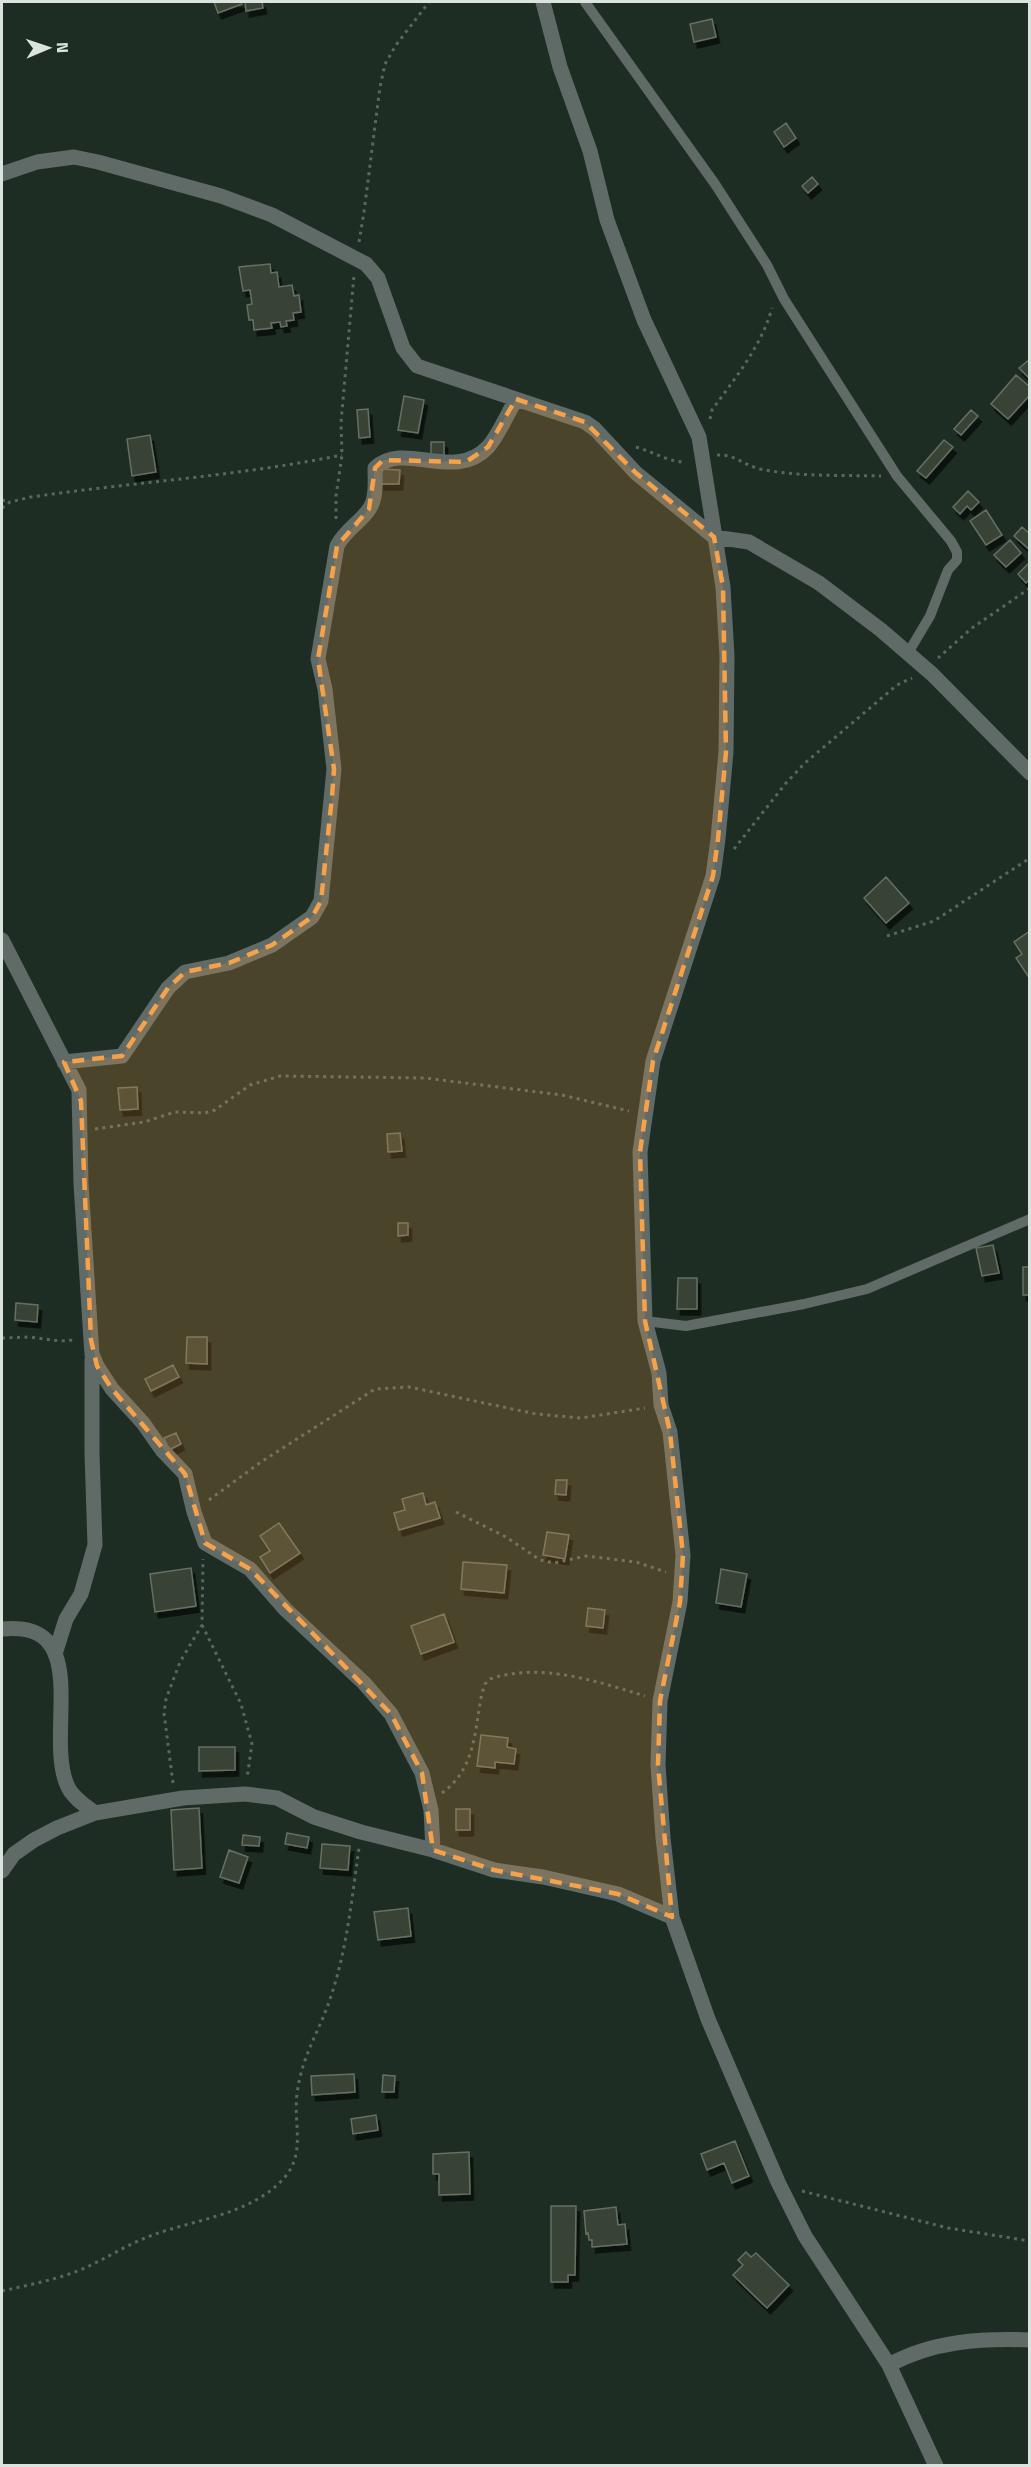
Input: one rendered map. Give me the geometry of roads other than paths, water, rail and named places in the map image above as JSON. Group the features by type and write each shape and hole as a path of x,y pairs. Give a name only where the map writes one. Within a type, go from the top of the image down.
{"street":[{"path":"543,2 560,67 590,152 607,220 644,320 699,437 723,587 727,656 726,752 713,876 652,1061 640,1152 645,1321 659,1372 661,1405 670,1432 683,1555 680,1602 660,1701 659,1776 672,1917 708,2019 778,2182 805,2236 890,2365 936,2466"},
{"path":"2,174 37,162 74,157 98,162 231,200 272,215 366,264 378,278 403,348 417,366 585,422 636,473 714,537 749,542 819,583 881,630 928,672 1029,772"},
{"path":"64,1062 122,1056 168,988 185,972 229,963 272,945 312,917 321,901 334,768 325,689 318,659 337,549 341,538 369,509 374,498 375,468 383,460 398,458 449,464 466,462 488,447 516,399"},
{"path":"2,940 79,1090 81,1184 92,1347 95,1545 81,1594 66,1618 56,1654"},
{"path":"92,1347 97,1366 112,1389 143,1423 162,1450 185,1474 194,1512 205,1543 250,1569 285,1609 364,1683 391,1714 422,1773 431,1810 433,1850"},
{"path":"2,1629 21,1627 39,1632 51,1644 59,1661 62,1762 68,1787 78,1800 95,1813"},
{"path":"2,1871 14,1854 34,1840 95,1813 183,1798 245,1794 277,1798 314,1816 362,1832 433,1850 494,1870 543,1877 618,1894 672,1917"},
{"path":"890,2365 903,2358 941,2346 1004,2339 1029,2340"}],"lane":[{"path":"585,2 715,184 897,476 934,519 957,552 957,560 948,570 930,616 908,653"},
{"path":"645,1321 686,1326 804,1304 867,1289 1029,1219"}]}
